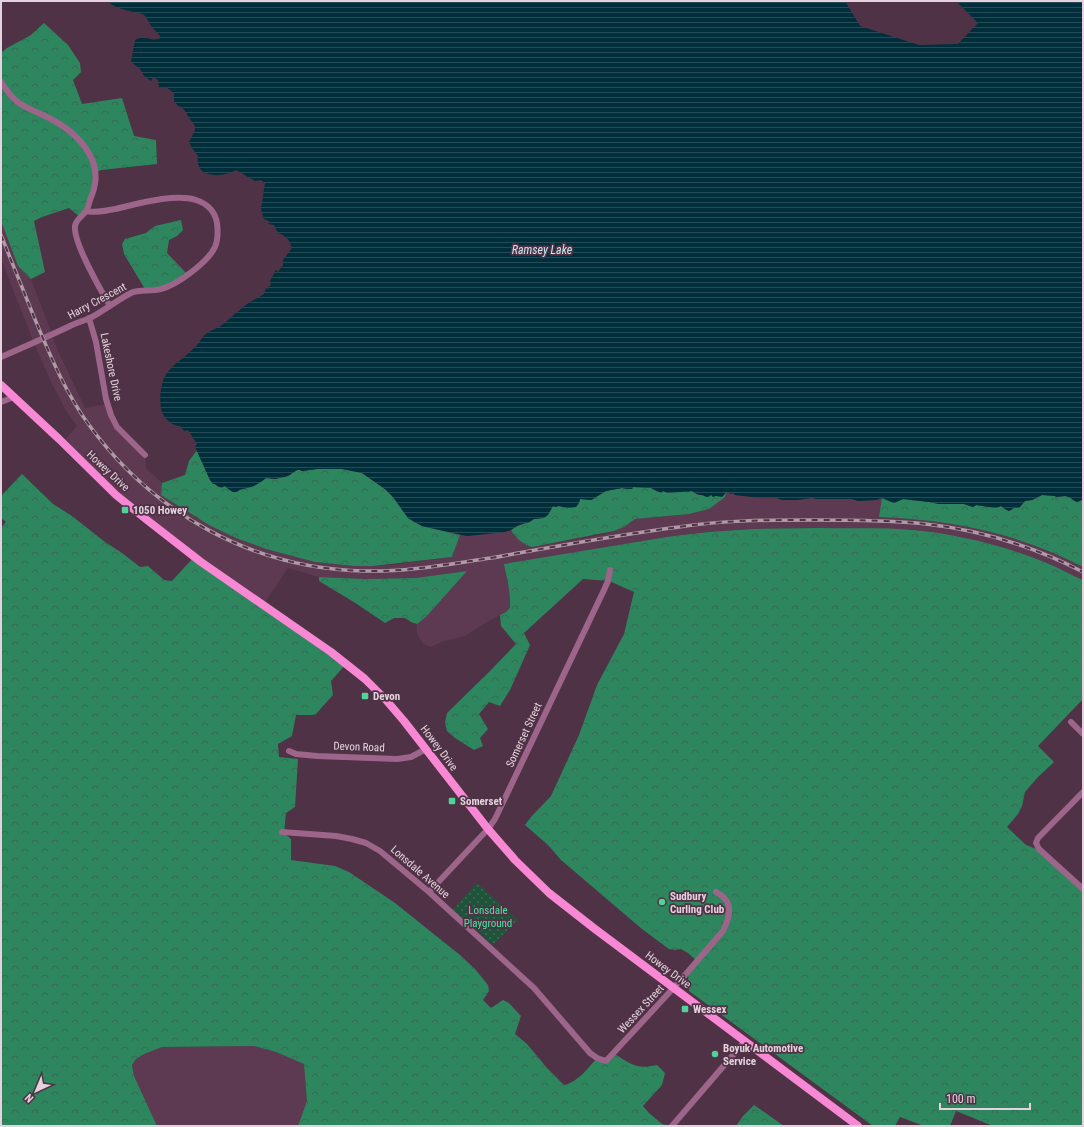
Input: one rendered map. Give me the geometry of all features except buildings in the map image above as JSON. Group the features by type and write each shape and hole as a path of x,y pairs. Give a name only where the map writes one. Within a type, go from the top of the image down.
{"main road":[{"name":"Howey Drive","path":"1,385 116,495 147,520 201,562 332,652 356,671 395,710 488,829 515,860 549,893 858,1126"}],"street":[{"path":"1,82 11,96 29,109 52,119 69,131 86,149 96,170 96,181 86,211 76,222 76,230 82,252 110,306"},
{"name":"Harry Crescent","path":"1,357 89,318 132,293 141,291 155,291 167,288 187,275 211,254 216,246 217,230 214,213 204,203 195,199 167,199 93,213 86,211"},
{"name":"Lakeshore Drive","path":"89,318 96,342 106,399 111,415 117,427 145,455"},
{"path":"1,402 14,397"},
{"name":"Somerset Street","path":"429,892 488,829 498,812 604,590 608,581 610,570"},
{"path":"1071,722 1083,734"},
{"name":"Devon Road","path":"289,751 296,754 317,756 397,759 411,757 426,749"},
{"path":"1083,792 1038,838 1036,843 1039,849 1083,889"},
{"name":"Lonsdale Avenue","path":"282,832 336,836 352,839 366,843 380,851 429,892 534,988 590,1053 597,1058 606,1061"},
{"name":"Wessex Street","path":"606,1061 723,931 728,922 728,906 725,898 716,892"},
{"path":"672,1126 745,1042"}],"shaded area":[{"path":"1,221 18,266 31,279 58,351 85,408 107,404 111,415 145,455 146,468 162,483 161,495 209,525 236,538 266,549 315,562 354,566 391,565 452,557 460,535 467,536 511,530 514,536 532,547 606,534 624,527 635,519 689,514 709,509 727,495 727,492 735,495 776,498 783,500 812,498 852,499 858,501 876,500 882,498 880,517 926,520 973,527 1028,543 1083,567 1083,580 1048,563 1018,552 960,537 922,531 819,528 753,529 673,536 609,547 506,576 511,602 510,608 506,612 465,636 444,641 431,647 423,644 417,634 417,624 426,617 467,571 416,578 365,579 319,577 288,568 263,605 189,553 62,443 77,426 65,409 51,382 1,259"},
{"path":"254,1046 276,1052 304,1064 307,1101 298,1126 157,1126 134,1076 132,1065 136,1059 162,1047"}],"green space":[{"path":"44,23 68,45 80,63 81,72 73,80 82,104 122,98 134,136 156,140 157,164 101,170 96,172 92,194 80,217 69,208 34,221 45,272 31,279 18,266 1,221 1,53 7,48 31,35"},
{"path":"181,220 183,230 177,236 169,240 167,253 187,274 166,287 145,289 124,254 122,244 125,239 146,233 155,226"},
{"path":"197,450 210,480 218,487 225,486 233,492 257,484 266,478 275,479 288,476 297,470 342,469 362,473 385,489 393,497 408,518 414,522 422,526 460,535 452,557 373,566 354,566 315,562 266,549 236,538 209,525 161,495 162,483 185,475 189,461"},
{"path":"22,474 53,504 72,516 140,567 148,566 164,580 172,581 194,557 346,664 331,681 333,695 315,715 296,715 292,736 278,744 279,757 298,759 295,807 286,813 284,833 291,839 291,860 335,866 349,872 395,903 460,955 475,969 488,985 489,991 483,1000 491,1008 503,1000 509,1003 521,1016 515,1034 527,1044 547,1068 564,1085 578,1078 597,1058 606,1061 613,1053 634,1065 644,1067 657,1065 665,1073 662,1085 643,1106 662,1124 672,1126 298,1126 307,1101 304,1064 276,1052 254,1046 162,1047 136,1059 132,1065 134,1076 157,1126 1,1126 1,527 6,522 1,518 1,496"},
{"path":"633,487 651,488 658,492 662,491 669,493 692,491 698,495 711,495 727,492 725,497 709,509 689,514 635,519 624,527 614,531 532,547 520,541 511,530 534,519 544,517 553,506 568,508 576,507 580,499 591,500 606,491 622,488 632,489"},
{"path":"1042,495 1056,497 1065,496 1078,502 1083,499 1083,567 1034,545 984,530 933,521 879,517 882,498 894,503 903,499 939,504 964,504 973,507 976,505 996,508 1001,506 1009,511 1021,506 1025,501 1032,500"},
{"path":"753,529 897,529 955,536 1017,552 1047,563 1083,580 1083,699 1038,746 1054,762 1025,792 1022,806 1018,814 1007,827 1026,845 1039,850 1083,890 1083,1126 993,1126 956,1111 950,1126 924,1126 900,1117 895,1126 873,1126 689,991 688,973 697,961 681,949 669,949 642,929 561,860 548,845 525,825 551,796 579,735 597,685 624,634 634,592 609,581 583,579 524,633 530,645 510,690 500,706 489,702 479,714 488,729 480,738 483,746 474,750 447,731 445,723 447,713 516,644 501,626 500,615 510,608 509,591 504,564 673,536"},
{"path":"467,571 426,617 417,624 405,618 394,618 385,623 319,581 319,577 365,579 416,578"},
{"name":"Lonsdale Playground","path":"477,883 518,920 493,945 453,909"},
{"path":"754,1105 784,1126 736,1126"}],"water":[{"name":"Ramsey Lake","path":"106,1 845,1 860,26 919,45 958,44 978,23 956,1 1083,1 1083,499 1078,502 1065,496 1056,497 1042,495 1032,500 1025,501 1019,508 1014,508 1009,511 1001,506 996,508 976,505 973,507 964,504 939,504 903,499 894,503 882,498 876,500 858,501 852,499 812,498 783,500 776,498 735,495 727,492 722,497 713,497 711,495 708,497 696,494 692,491 668,493 663,491 661,493 651,488 633,487 632,489 622,488 606,491 591,500 580,499 576,507 568,508 553,506 548,515 544,518 534,519 505,532 467,536 422,526 408,518 393,497 385,489 362,473 342,469 297,470 288,476 275,479 266,478 255,485 234,492 225,486 221,488 213,484 195,447 197,444 188,430 184,431 180,426 177,426 167,420 162,412 160,399 164,378 170,369 190,352 209,331 220,326 246,305 264,294 266,288 268,289 271,284 270,281 276,270 278,272 283,265 283,260 292,248 287,238 278,233 274,225 268,224 269,221 264,219 261,209 265,183 261,180 255,181 236,170 230,173 211,175 200,169 198,164 198,156 189,142 195,130 195,126 182,107 178,106 174,101 174,93 166,87 159,87 158,80 153,77 151,81 131,62 135,40 142,38 154,40 160,38 160,36 143,14 116,7"}],"railway":[{"path":"1,235 40,331 65,386 89,425 115,457 144,485 175,510 209,531 246,547 284,560 324,568 365,571 396,570 491,558 608,537 696,525 762,520 855,520 926,524 987,535 1026,547 1083,572"}],"place":[{"name":"1050 Howey","path":"125,510"},
{"name":"Devon","path":"365,696"},
{"name":"Somerset","path":"452,801"},
{"name":"Sudbury Curling Club","path":"662,902"},
{"name":"Wessex","path":"685,1009"},
{"name":"Boyuk Automotive Service","path":"715,1054"}]}
